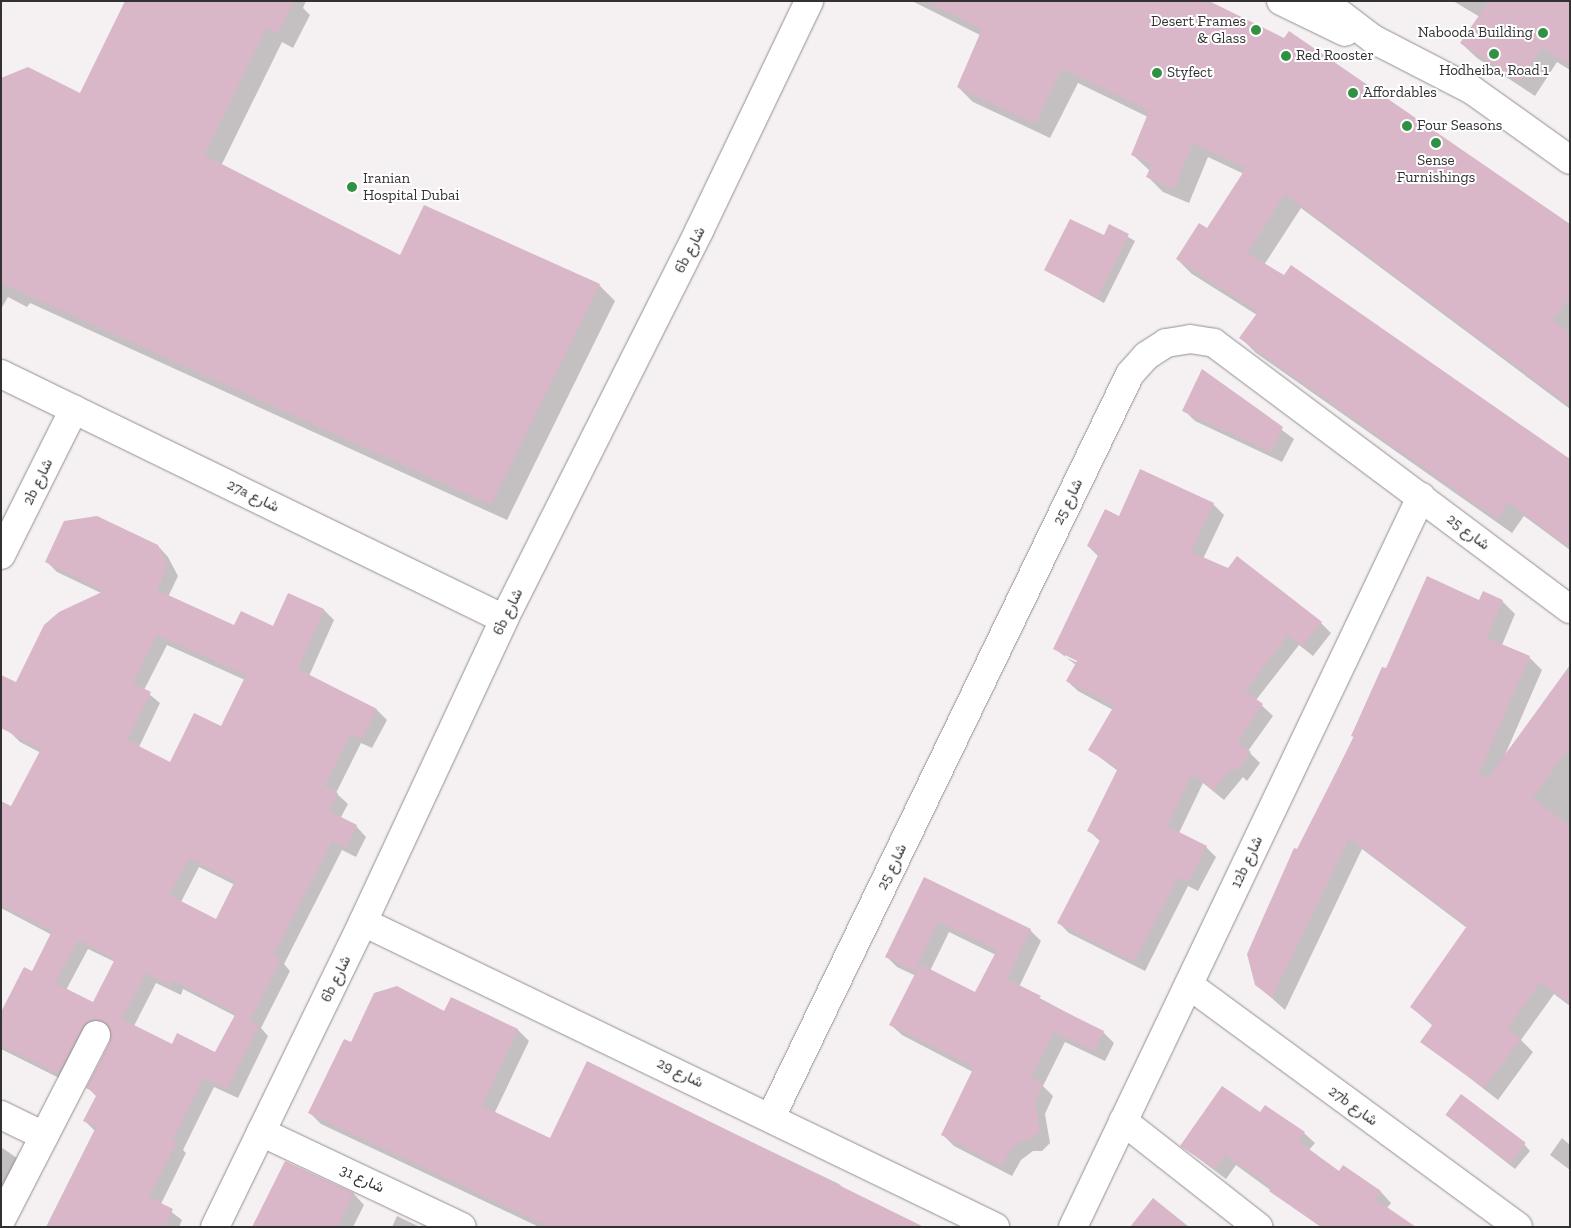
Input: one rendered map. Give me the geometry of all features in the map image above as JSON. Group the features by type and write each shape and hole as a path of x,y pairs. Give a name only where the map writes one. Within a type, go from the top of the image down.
{"street":[{"name":"6b شارع","path":"215,1227 363,922 504,619 700,231 809,1"},
{"path":"1323,1 1373,39 1472,90 1570,160"},
{"path":"1283,2 1341,31 1373,39"},
{"name":"شارع 25","path":"771,1117 1126,383 1146,356 1174,342 1190,339 1214,343 1570,609"},
{"name":"27a شارع","path":"1,374 504,619"},
{"name":"2b شارع","path":"1,555 74,409"},
{"name":"12b شارع","path":"1073,1227 1421,496"},
{"name":"شارع 29","path":"363,922 771,1117 995,1227"},
{"name":"27b شارع","path":"1189,985 1518,1227"},
{"path":"1,1220 96,1035"},
{"path":"1,1115 44,1136"},
{"path":"1123,1121 1258,1227"},
{"name":"شارع 31","path":"261,1132 462,1227"}],"building":[{"path":"125,1 294,1 278,34 266,28 204,155 400,255 424,205 600,284 491,505 1,283 1,78 28,67 80,93"},
{"path":"925,1 1209,1 1284,38 1289,31 1570,224 1570,296 1553,320 1570,333 1570,406 1285,194 1247,253 1284,275 1291,265 1570,459 1570,548 1508,502 1497,519 1239,338 1258,312 1176,259 1199,223 1207,228 1246,168 1193,143 1174,189 1146,177 1152,164 1131,155 1149,111 1062,68 1035,124 957,87 982,29"},
{"path":"1489,1 1570,1 1570,65 1541,48 1519,82 1460,43"},
{"path":"1070,219 1104,235 1109,224 1129,234 1097,298 1044,270"},
{"path":"1202,369 1283,427 1271,452 1182,411"},
{"path":"1140,469 1214,503 1191,552 1228,568 1237,556 1322,622 1302,646 1288,635 1245,691 1263,704 1237,742 1251,752 1237,771 1232,768 1213,790 1192,774 1167,826 1207,846 1188,882 1178,877 1134,962 1057,923 1101,838 1087,831 1118,768 1088,750 1114,706 1066,681 1077,661 1053,649 1099,553 1087,546 1105,509 1119,516"},
{"path":"97,516 158,545 168,565 157,590 234,625 241,611 273,626 288,593 324,609 298,669 377,709 362,739 351,734 324,786 338,793 329,811 357,825 346,848 332,841 273,956 281,959 250,1020 259,1025 227,1089 204,1078 173,1140 177,1142 149,1197 173,1209 164,1227 46,1227 96,1127 83,1121 97,1094 86,1088 110,1042 109,1026 96,1019 87,1022 58,1074 1,1045 1,1012 24,967 32,971 52,931 1,905 1,801 11,806 41,749 1,728 1,675 16,682 44,625 59,612 104,591 45,562 64,521","holes":["157,635 246,675 221,726 194,713 170,762 127,740 151,692 133,683","189,858 235,881 216,919 169,895","78,940 115,959 93,1002 55,983","146,973 170,985 173,980 236,1013 215,1052 177,1033 172,1044 122,1019"]},
{"path":"1427,576 1479,600 1483,591 1503,600 1487,638 1530,656 1479,773 1488,778 1570,665 1570,746 1533,798 1570,826 1570,1004 1540,982 1507,1029 1521,1039 1484,1088 1420,1042 1433,1024 1410,1007 1467,926 1349,838 1272,998 1255,985 1247,954 1294,848 1297,849 1354,737 1351,736 1382,667 1386,668"},
{"path":"924,877 1031,929 1007,979 1041,996 1039,999 1104,1031 1094,1051 1054,1032 1031,1078 1043,1084 1035,1102 1040,1131 1030,1140 1022,1141 1011,1149 1001,1166 941,1135 974,1067 889,1025 920,964 975,992 997,950 938,922 914,971 885,957"},
{"path":"397,986 444,1011 451,997 518,1029 482,1106 550,1138 587,1061 924,1227 549,1227 308,1113 344,1039 351,1042 374,993"},
{"path":"1222,1086 1260,1112 1265,1105 1305,1132 1298,1141 1339,1171 1343,1165 1381,1191 1375,1199 1416,1227 1321,1227 1269,1191 1272,1187 1224,1155 1215,1169 1180,1146"},
{"path":"1461,1094 1526,1143 1510,1164 1445,1115"},
{"path":"285,1161 354,1193 338,1227 252,1227"},
{"path":"1153,1198 1189,1227 1130,1227"}],"place":[{"name":"Desert Frames & Glass","path":"1256,30"},
{"name":"Nabooda Building","path":"1543,33"},
{"name":"Hodheiba, Road 1","path":"1494,54"},
{"name":"Red Rooster","path":"1286,56"},
{"name":"Styfect","path":"1157,73"},
{"name":"Affordables","path":"1353,93"},
{"name":"Four Seasons","path":"1407,126"},
{"name":"Sense Furnishings","path":"1436,143"},
{"name":"Iranian Hospital Dubai","path":"352,187"}]}
